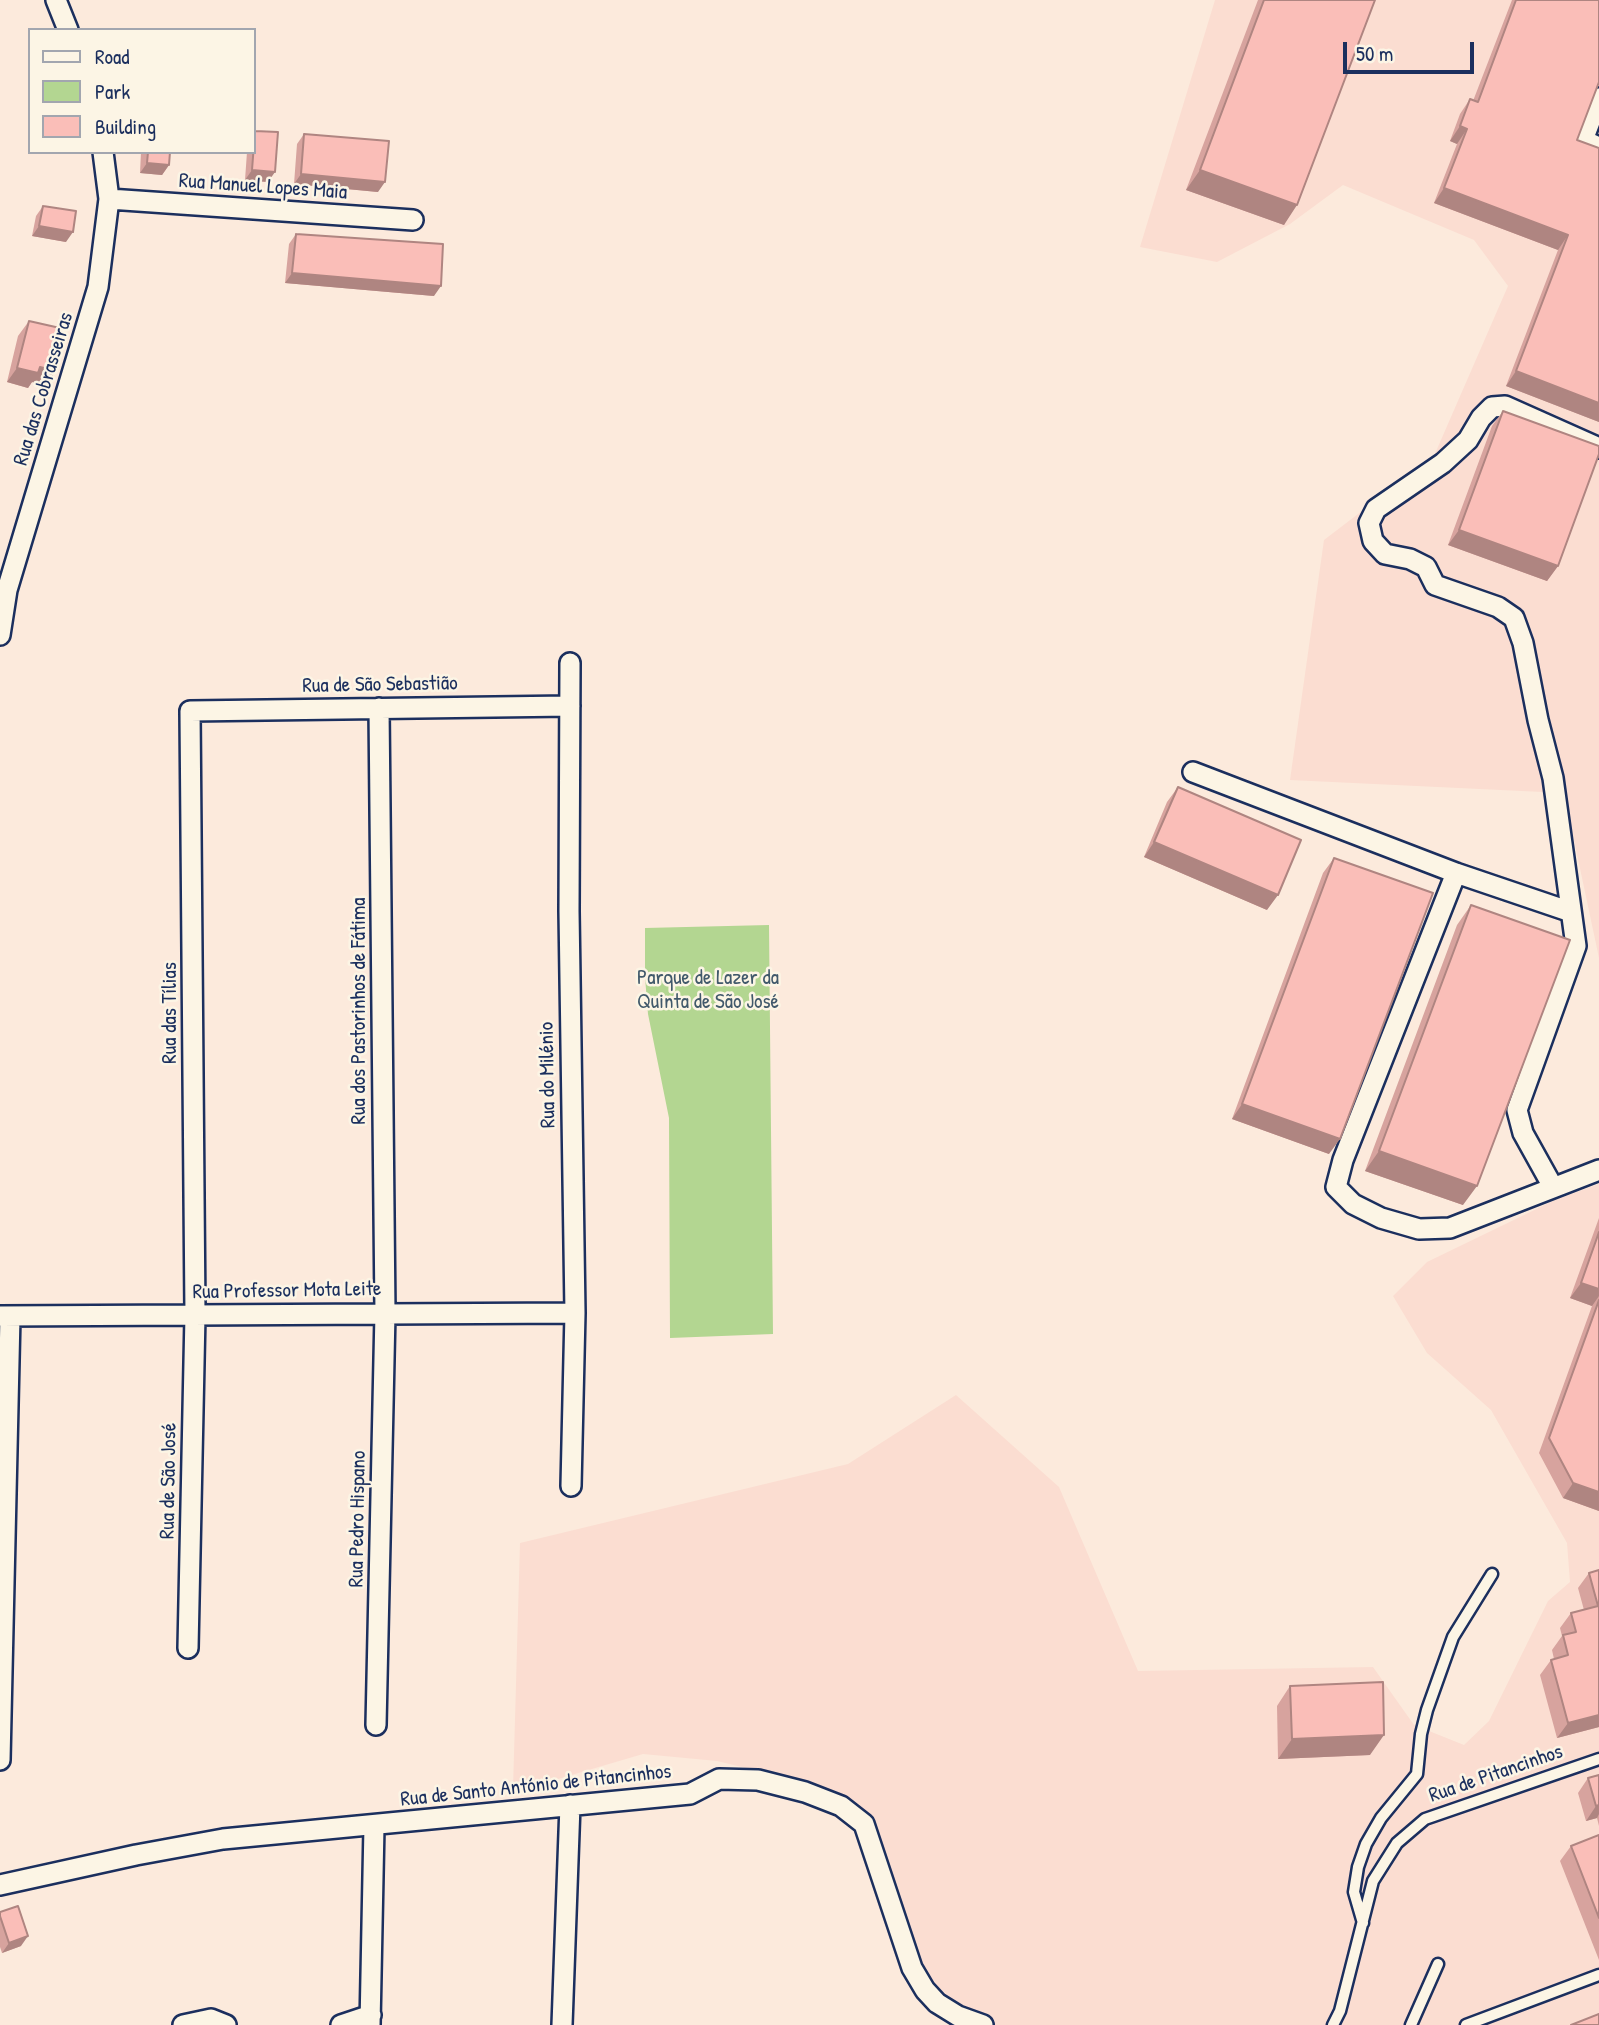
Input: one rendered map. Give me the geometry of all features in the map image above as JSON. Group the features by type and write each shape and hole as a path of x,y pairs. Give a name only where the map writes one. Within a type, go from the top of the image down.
{"street":[{"path":"56,0 67,28"},
{"path":"1599,98 1583,140 1599,147"},
{"name":"Rua das Cobrasseiras","path":"0,635 7,590 98,287 109,199 103,154"},
{"name":"Rua Manuel Lopes Maia","path":"109,199 413,220"},
{"path":"1553,1187 1523,1133 1517,1110 1576,946 1553,778 1523,643 1514,618 1498,607 1435,584 1426,566 1410,559 1385,554 1373,541 1369,523 1376,509 1443,463 1468,440 1481,418 1492,407 1506,406 1599,448"},
{"name":"Rua do Milénio","path":"570,663 569,911 575,1313 571,1486"},
{"name":"Rua de São Sebastião","path":"190,710 570,706"},
{"name":"Rua dos Pastorinhos de Fátima","path":"379,708 384,1313"},
{"name":"Rua das Tílias","path":"190,710 195,1315"},
{"path":"1193,772 1456,873 1571,912"},
{"path":"1456,873 1343,1160 1336,1187 1353,1204 1381,1218 1419,1229 1450,1228 1599,1170"},
{"name":"Rua Pedro Hispano","path":"376,1725 384,1313"},
{"name":"Rua Professor Mota Leite","path":"5,1316 575,1313"},
{"name":"Rua de São José","path":"188,1648 195,1315"},
{"path":"0,1760 5,1316"},
{"name":"Rua de Santo António de Pitancinhos","path":"0,1885 223,1839 690,1794 719,1779 758,1780 804,1792 841,1806 864,1824 869,1832 912,1968 925,1990 937,2003 958,2016 983,2025"},
{"path":"562,2025 570,1805"},
{"path":"341,2025 370,2020 374,1826"},
{"path":"183,2025 211,2019 226,2025"}],"lane":[{"path":"1363,1923 1354,1892 1357,1867 1381,1818 1417,1774 1421,1734 1427,1710 1453,1637 1492,1574"},
{"name":"Rua de Pitancinhos","path":"1333,2025 1340,2011 1374,1881 1397,1843 1425,1819 1599,1759"},
{"path":"1411,2025 1438,1964"},
{"path":"1466,2025 1599,1975"}],"shaded area":[{"path":"1215,0 1599,0 1599,958 1564,793 1290,780 1324,540 1434,456 1508,286 1474,240 1343,185 1290,224 1217,262 1140,247"},
{"path":"1599,1184 1599,2025 974,2025 934,1996 900,1923 866,1814 800,1781 717,1761 643,1754 541,1784 513,1789 520,1543 848,1464 956,1395 1059,1487 1138,1671 1373,1667 1414,1725 1464,1745 1489,1721 1548,1601 1570,1582 1567,1543 1491,1410 1427,1353 1393,1296 1427,1262 1555,1200"}],"green space":[{"name":"Parque de Lazer da Quinta de São José","path":"769,925 773,1334 670,1338 669,1118 648,1014 645,928"}],"building":[{"path":"1264,0 1375,0 1297,205 1200,170"},
{"path":"1516,0 1599,0 1599,82 1577,140 1599,148 1599,403 1516,371 1568,235 1444,188 1467,129 1460,126 1470,99 1478,102"},
{"path":"256,131 278,132 275,172 252,170 253,154 256,154"},
{"path":"304,134 389,141 385,182 301,174"},
{"path":"148,154 170,154 169,165 147,163"},
{"path":"43,206 76,211 73,232 39,226"},
{"path":"296,234 443,244 441,286 292,273"},
{"path":"29,321 60,328 56,345 61,348 56,371 40,367 38,373 17,368"},
{"path":"1503,411 1599,446 1599,454 1558,566 1459,530"},
{"path":"1178,787 1301,840 1278,895 1154,842"},
{"path":"1334,858 1433,893 1340,1139 1242,1104"},
{"path":"1471,905 1570,940 1477,1186 1379,1151"},
{"path":"1599,1232 1599,1289 1581,1283"},
{"path":"1599,1300 1599,1492 1573,1483 1549,1438"},
{"path":"1599,1570 1599,1715 1568,1723 1551,1660 1568,1655 1563,1635 1576,1632 1571,1613 1598,1606 1589,1573"},
{"path":"1383,1682 1384,1735 1292,1739 1290,1686"},
{"path":"1599,1775 1599,1805 1596,1806 1588,1778"},
{"path":"1599,1835 1599,1918 1571,1846"},
{"path":"18,1906 28,1936 9,1943 0,1912"},
{"path":"1599,2014 1599,2025 1571,2025"}]}
